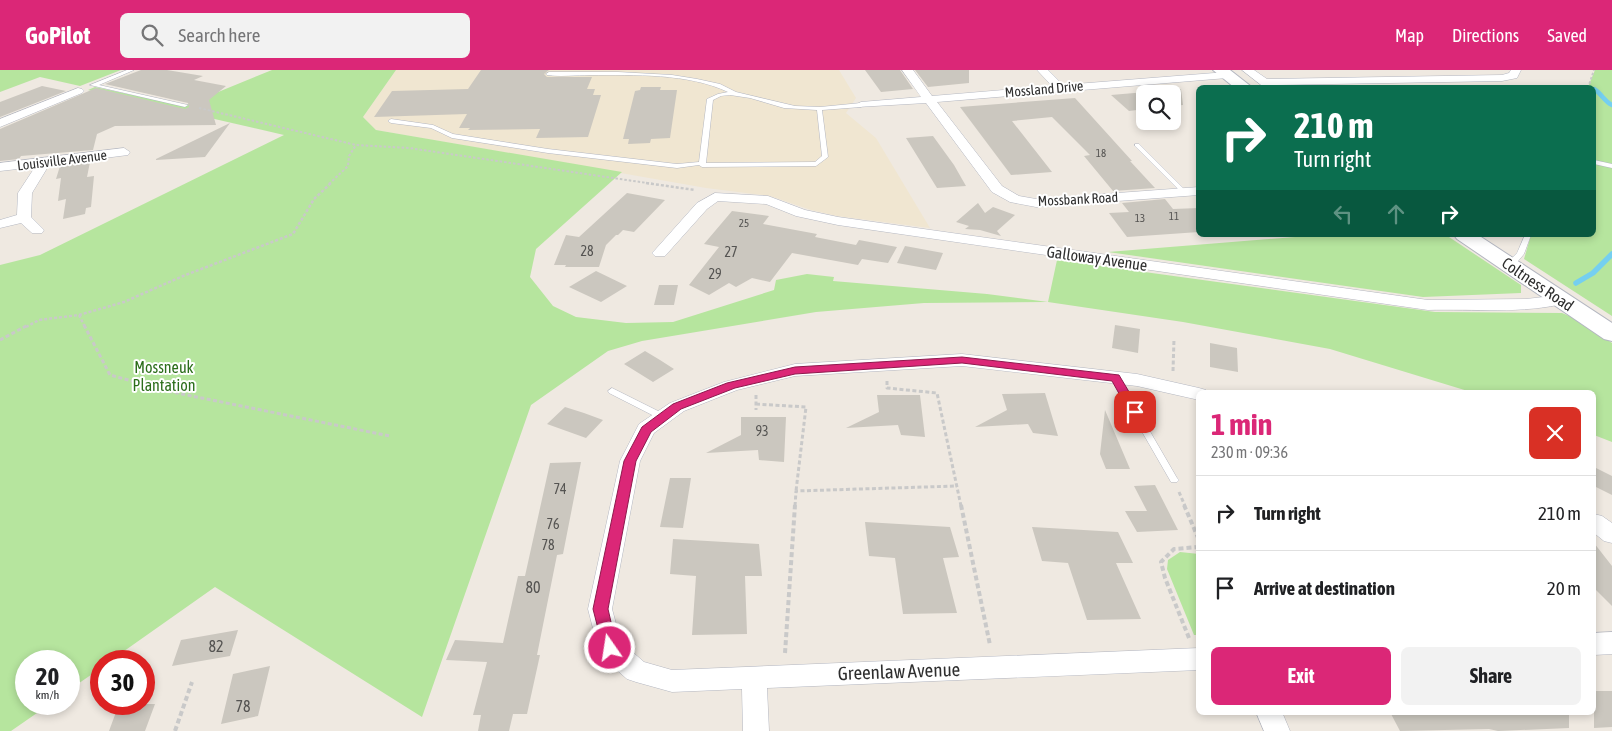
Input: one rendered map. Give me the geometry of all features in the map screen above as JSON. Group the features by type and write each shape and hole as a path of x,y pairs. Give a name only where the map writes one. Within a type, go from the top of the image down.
{"street":[{"name":"Mossbank Road","path":"907,70 997,189 1015,199 1036,203 1192,192"},
{"path":"1042,70 1059,87"},
{"path":"1195,70 1206,77"},
{"path":"1246,70 1269,85 1502,78 1513,76 1516,70"},
{"path":"1409,70 1428,80"},
{"name":"Mossland Drive","path":"860,105 1059,87 1223,77"},
{"path":"1223,77 1240,85"},
{"path":"1402,80 1411,85"},
{"path":"0,123 78,91"},
{"path":"0,127 26,126"},
{"name":"Louisville Avenue","path":"0,167 124,152"},
{"path":"37,230 24,218 25,194 44,162"},
{"path":"660,253 702,206 714,196"},
{"name":"Galloway Avenue","path":"714,196 768,200 801,213 838,221 1428,305 1526,304 1561,300"},
{"path":"0,224 24,218"},
{"name":"Coltness Road","path":"1467,237 1612,334"},
{"path":"663,417 677,407 731,386 795,370 962,360 1137,380 1196,393"},
{"name":"Greenlaw Avenue","path":"663,417 646,429 630,461 600,609 610,648 636,672 672,681 1196,659"},
{"path":"1596,523 1612,535"},
{"path":"1596,644 1612,643"},
{"path":"754,677 756,731"},
{"path":"1270,715 1277,731"}],"lane":[{"path":"132,70 93,86 185,105"},
{"path":"549,74 665,74 715,83 727,87 734,93"},
{"path":"703,163 710,99 724,93 734,93 785,107 819,108 860,105"},
{"path":"391,122 418,124 433,127 452,136 548,151 677,166 703,163 702,165 816,164 825,157 819,108"},
{"name":"Mossbank Road","path":"1137,145 1192,192"},
{"path":"1596,162 1612,166"},
{"path":"1510,265 1520,254 1527,237"},
{"path":"1115,378 1174,480"},
{"path":"612,391 663,417"}],"path":[{"path":"1589,85 1594,70"},
{"path":"185,105 356,145 409,148 531,165 698,190 714,196"},
{"path":"0,340 39,320 79,314 124,302 183,276 293,234 314,199 348,166 349,156 356,145"},
{"path":"79,314 110,375 172,392 390,436"},
{"path":"1173,388 1174,340"},
{"path":"887,364 888,388 937,393 995,667"},
{"path":"756,404 806,407 796,491 784,676"},
{"path":"1174,480 1196,533"},
{"path":"796,491 957,486"},
{"path":"1196,547 1174,548 1161,562 1165,578 1196,654"},
{"path":"175,731 192,682"}],"shaded area":[{"path":"396,70 839,70 856,98 846,113 876,138 930,228 837,216 811,210 770,196 706,188 376,130 363,117"}],"green space":[{"path":"0,70 121,70 80,86 40,77 0,92"},
{"name":"Mossneuk Plantation","path":"272,70 396,70 363,117 376,130 622,172 536,249 530,277 553,306 576,317 626,323 673,322 774,290 776,280 807,274 834,277 833,281 987,294 1048,302 924,303 816,312 642,341 608,351 531,405 422,717 215,587 126,650 90,650 90,676 80,682 80,650 15,650 15,715 34,715 11,731 0,731 0,265 40,255 284,135 88,90 95,87 184,106"},
{"path":"1595,70 1612,70 1612,316 1524,259 1530,237 1596,237 1596,85 1589,85"},
{"path":"1295,237 1449,237 1521,285 1521,293 1423,297 1108,252"},
{"path":"1057,260 1435,312 1562,313 1579,320 1612,343 1612,442 1596,436 1596,390 1464,390 1330,349 1183,322 1048,302"},
{"path":"1180,552 1196,554 1196,635 1194,635 1167,569 1168,560"}],"building":[{"path":"141,70 167,70 203,76 194,80 226,86 209,100 216,125 115,126 97,134 93,150 21,156 19,159 0,161 0,129 96,88 185,109 189,107 188,103 105,84"},
{"path":"481,70 549,70 544,74 547,77 592,77 587,89 595,89 593,95 601,95 588,137 536,138 540,129 468,130 470,128 459,128 467,114 374,117 392,91 468,89"},
{"path":"865,70 900,70 913,89 881,92"},
{"path":"915,70 969,70 969,83 928,87"},
{"path":"42,86 66,91 0,117 0,102"},
{"path":"641,87 661,87 660,90 677,90 670,138 651,139 650,143 628,144 629,139 623,139 635,91 640,90"},
{"path":"1181,89 1183,105 1181,105"},
{"path":"1136,93 1136,110 1129,111 1111,95"},
{"path":"1075,98 1155,188 1113,191 1084,156 1090,155 1052,117 1012,121 1052,172 1011,175 960,107"},
{"path":"230,123 205,157 156,160 156,159"},
{"path":"933,136 954,165 966,186 937,188 906,138"},
{"path":"90,162 87,177 94,176 91,207 86,208 85,214 63,219 66,199 58,201 61,178 56,179 60,166"},
{"path":"627,193 665,200 634,232 623,230 606,245 599,267 565,267 566,265 554,265 566,235 579,237"},
{"path":"1165,199 1173,209 1196,208 1196,232 1127,237 1109,213 1129,212 1122,203"},
{"path":"978,203 985,213 993,207 1015,215 997,231 1001,236 980,230 965,229 969,226 956,222"},
{"path":"732,211 769,216 763,224 817,234 815,237 856,245 859,240 897,247 888,263 862,259 858,265 792,253 770,282 752,278 736,287 729,283 709,295 689,285 719,247 704,244"},
{"path":"905,246 943,253 936,270 897,263"},
{"path":"596,271 627,286 601,302 569,287"},
{"path":"659,285 678,285 674,305 654,305"},
{"path":"1115,325 1140,329 1138,353 1112,348"},
{"path":"1210,343 1237,348 1238,372 1210,367"},
{"path":"645,351 674,369 653,382 624,364"},
{"path":"1045,393 1058,436 1033,433 1028,424 975,427 1007,410 1002,394"},
{"path":"877,395 920,395 925,437 901,435 898,425 846,428 879,412"},
{"path":"565,407 603,420 586,438 547,424"},
{"path":"1105,410 1130,469 1106,469 1100,454"},
{"path":"741,417 786,417 784,462 759,460 758,450 706,453 741,435"},
{"path":"581,462 563,554 557,555 537,655 540,655 527,714 513,714 509,731 478,731 481,715 473,715 487,662 446,660 455,640 503,643 518,576 525,576 550,463"},
{"path":"1596,468 1612,476 1612,495 1596,487"},
{"path":"670,478 691,478 683,528 660,527"},
{"path":"1155,485 1178,530 1137,532 1125,511 1147,511 1134,486"},
{"path":"865,522 950,527 959,557 943,558 957,613 903,614 895,558 869,556"},
{"path":"1032,527 1118,532 1133,563 1116,563 1141,619 1087,620 1068,563 1042,561"},
{"path":"673,539 759,544 762,576 745,576 747,634 692,635 696,576 670,574"},
{"path":"1596,546 1612,566 1612,606 1596,590"},
{"path":"238,630 230,656 172,666 181,640"},
{"path":"270,666 258,716 221,724 233,674"},
{"path":"1596,691 1612,691 1612,727 1594,728"},
{"path":"115,715 151,715 145,731 109,731"},
{"path":"1392,715 1569,715 1569,728 1498,731 1489,729 1400,731"}],"waterway":[{"path":"1596,91 1612,105"},
{"path":"1576,283 1593,273 1612,254"}],"route":[{"path":"610,648 600,609 630,461 646,429 677,407 731,386 795,370 962,360 1115,378 1135,412"}]}
